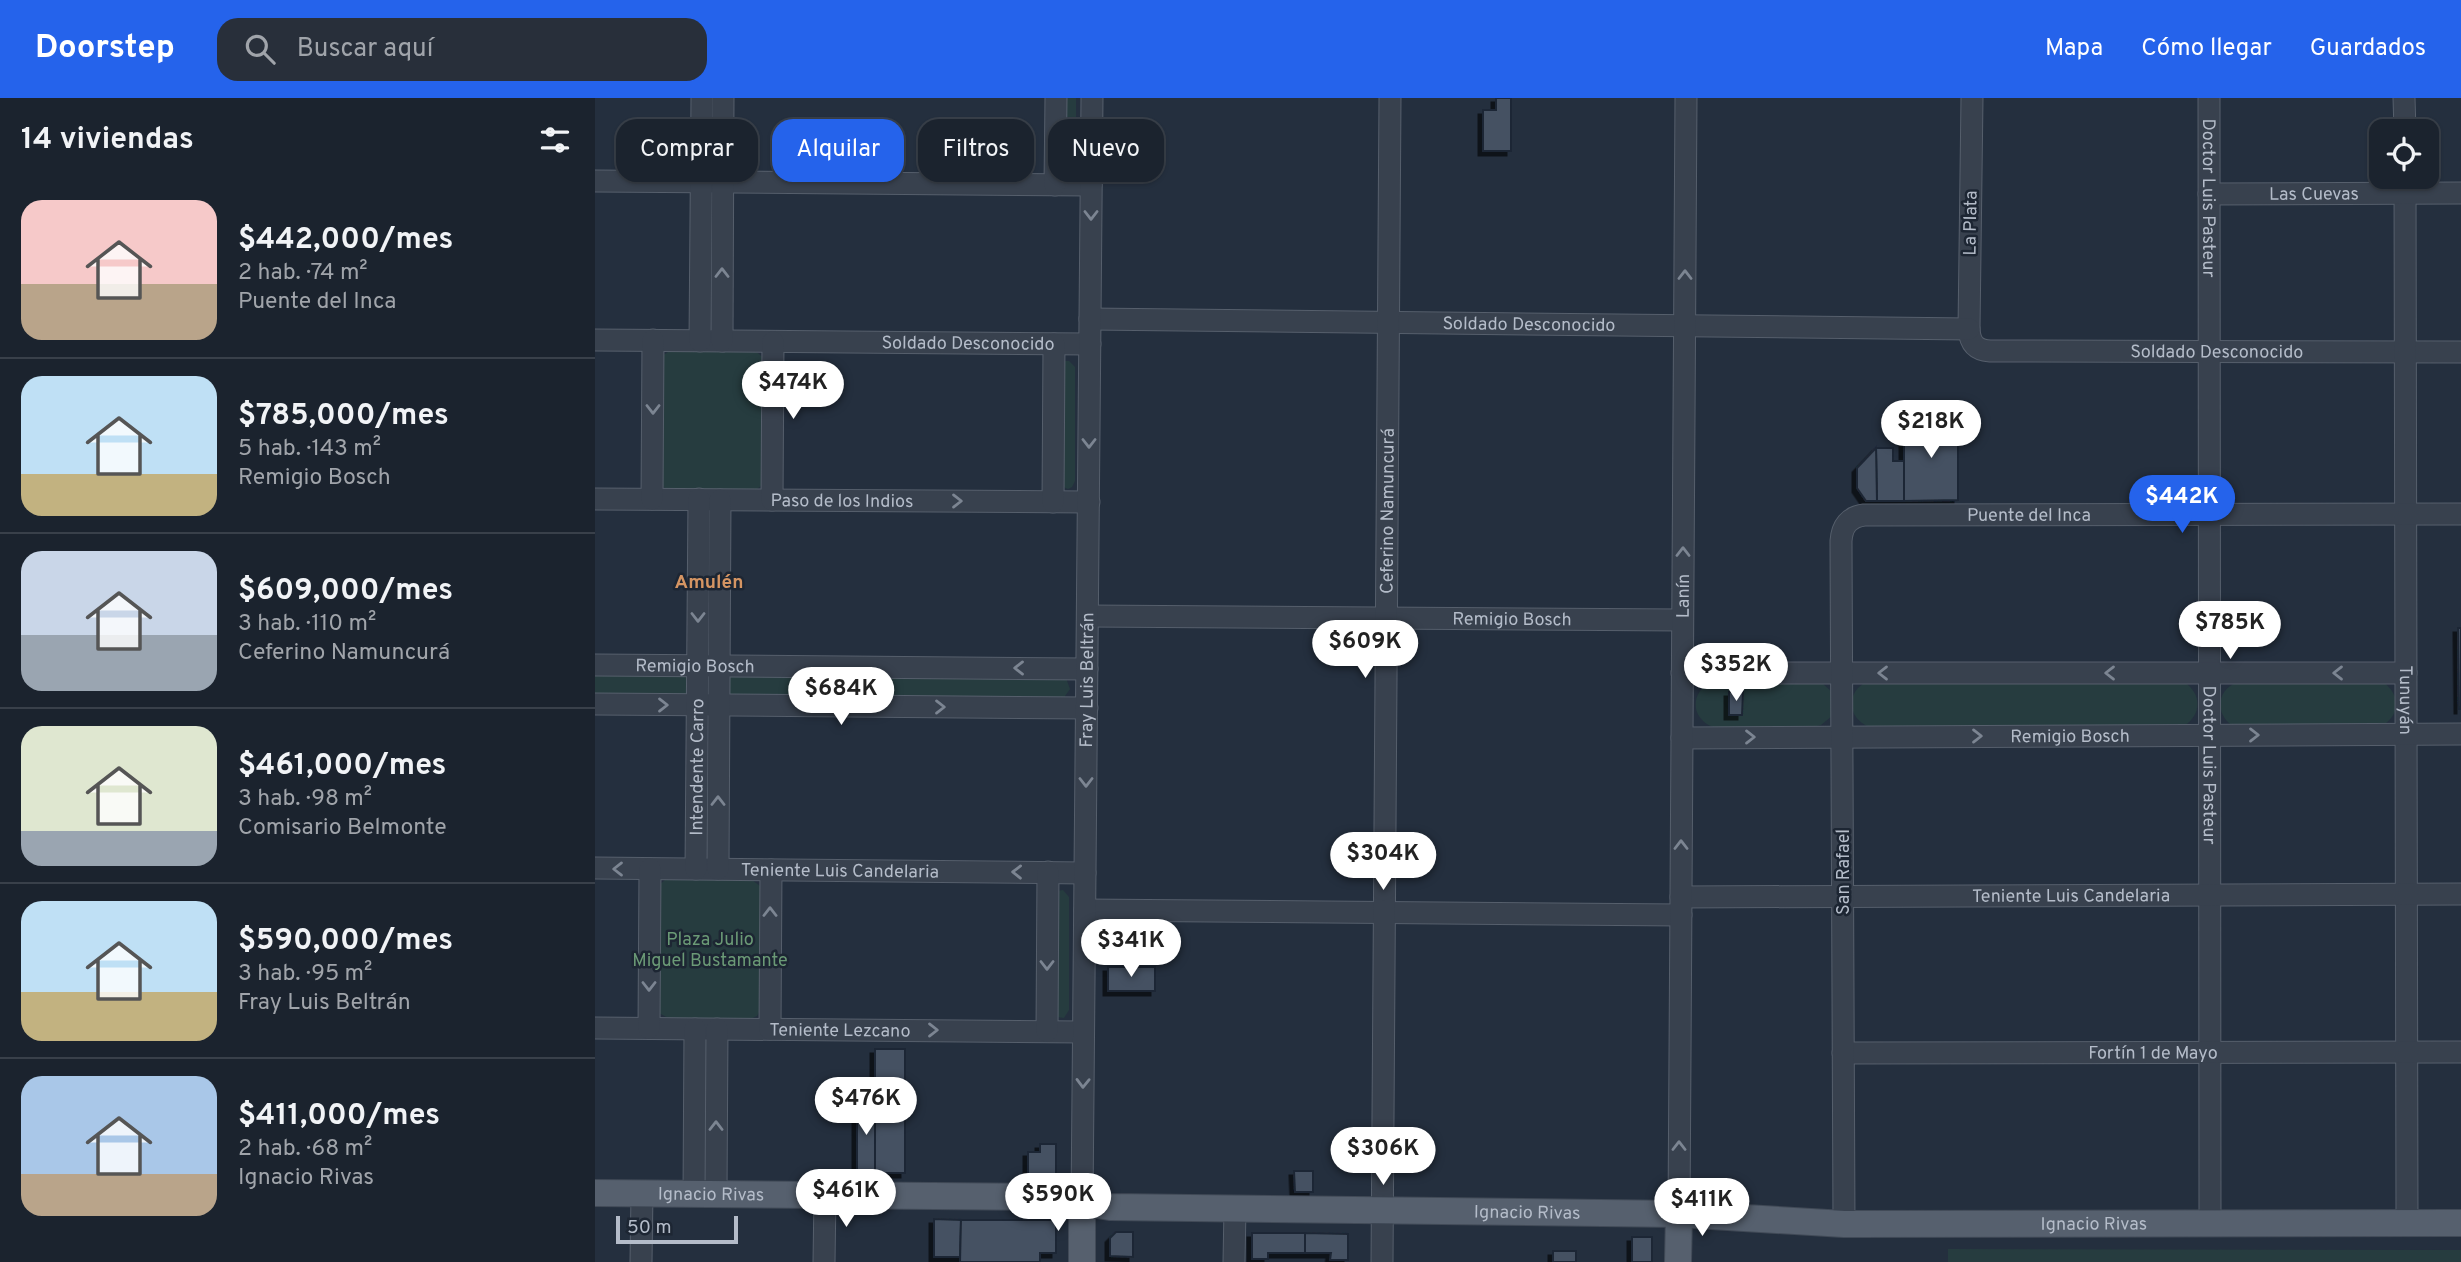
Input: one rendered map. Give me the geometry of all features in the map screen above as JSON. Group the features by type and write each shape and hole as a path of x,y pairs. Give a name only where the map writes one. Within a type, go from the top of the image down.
{"main road":[{"name":"Ignacio Rivas","path":"595,1193 1049,1197 1110,1207 1679,1214 1844,1224 2461,1223"},
{"name":"Fray Luis Beltrán","path":"1082,1203 1082,1262"},
{"name":"Lanín","path":"1678,1262 1679,1214"}],"street":[{"path":"702,98 704,119"},
{"path":"720,119 723,98"},
{"path":"1055,185 1056,98"},
{"name":"Fray Luis Beltrán","path":"1082,1203 1092,98"},
{"name":"Ceferino Namuncurá","path":"1382,1262 1390,98"},
{"name":"Lanín","path":"1679,1214 1686,98"},
{"name":"La Plata","path":"1972,98 1972,338"},
{"name":"Doctor Luis Pasteur","path":"2209,98 2210,1223"},
{"path":"2405,98 2405,119"},
{"path":"595,181 616,181"},
{"path":"712,182 1091,185"},
{"path":"700,341 712,182"},
{"path":"712,182 722,341"},
{"name":"Las Cuevas","path":"2209,194 2369,187"},
{"name":"Tunuyán","path":"2405,189 2407,1223"},
{"name":"Las Cuevas","path":"2433,189 2461,193"},
{"name":"Soldado Desconocido","path":"1090,318 1685,326 1972,338 1990,351 2461,352"},
{"name":"Soldado Desconocido","path":"595,340 1090,344"},
{"path":"652,499 653,340"},
{"path":"772,500 773,342"},
{"path":"1053,502 1054,344"},
{"name":"Paso de los Indios","path":"595,499 1089,502"},
{"name":"Intendente Carro","path":"696,869 699,499"},
{"name":"Intendente Carro","path":"718,869 720,500"},
{"name":"Puente del Inca","path":"1848,522 1864,515 2461,514"},
{"name":"San Rafael","path":"1844,1224 1841,541 1848,522"},
{"name":"Remigio Bosch","path":"1088,616 1682,620"},
{"name":"Remigio Bosch","path":"595,665 1087,669"},
{"path":"1682,673 2406,673"},
{"path":"595,705 1087,708"},
{"name":"Remigio Bosch","path":"1682,738 2461,734"},
{"name":"Teniente Luis Candelaria","path":"595,868 1085,873"},
{"path":"649,1028 650,869"},
{"path":"770,1029 771,870"},
{"path":"1047,1031 1048,872"},
{"name":"Teniente Luis Candelaria","path":"1085,910 1384,913 1681,906 1843,896 2461,894"},
{"name":"Teniente Lezcano","path":"595,1028 1083,1032"},
{"path":"695,1029 705,1194"},
{"path":"705,1194 717,1029"},
{"name":"Fortín 1 de Mayo","path":"1843,1053 2461,1052"},
{"path":"641,1262 642,1193"},
{"path":"824,1262 825,1195"},
{"path":"1234,1262 1235,1209"}],"green space":[{"path":"1062,98 1076,98 1076,119 1063,119"},
{"path":"676,350 751,351 763,358 762,485 756,490 666,490 660,482 662,356"},
{"path":"1064,361 1069,361 1075,367 1075,481 1068,489 1061,486"},
{"path":"595,672 686,675 689,690 683,696 595,697"},
{"path":"733,674 1066,678 1070,689 1063,699 732,695 729,692 728,680"},
{"path":"1712,681 1821,682 1833,693 1832,716 1814,727 1713,727 1700,718 1696,705 1700,692"},
{"path":"1868,681 2184,682 2197,698 2197,710 2184,726 1869,727 1856,717 1852,704 1856,691"},
{"path":"2237,682 2383,682 2393,692 2396,704 2393,715 2383,725 2231,725 2220,707 2222,695"},
{"name":"Plaza Julio Miguel Bustamante","path":"665,880 752,880 760,886 761,1009 757,1016 750,1019 670,1019 659,1013 659,885"},
{"path":"1063,890 1069,897 1069,1010 1064,1018 1057,1017 1058,891"},
{"path":"1948,1249 2461,1250 2461,1262 1948,1262"}],"building":[{"path":"1496,98 1511,98 1511,151 1483,151 1483,110 1496,110"},
{"path":"1958,419 1958,500 1904,501 1904,420"},
{"path":"1876,448 1893,448 1893,461 1904,461 1904,501 1877,501"},
{"path":"1876,448 1877,501 1866,501 1857,488 1857,468"},
{"path":"2458,628 2461,628 2461,709 2459,709"},
{"path":"1729,692 1743,692 1742,715 1729,715"},
{"path":"1108,967 1155,967 1155,991 1108,991"},
{"path":"875,1049 905,1049 905,1101 875,1101"},
{"path":"857,1101 875,1101 875,1173 857,1173"},
{"path":"875,1101 905,1101 905,1173 875,1173"},
{"path":"1040,1144 1056,1144 1056,1175 1028,1175 1028,1152 1040,1152"},
{"path":"1294,1171 1313,1171 1313,1192 1295,1192"},
{"path":"934,1219 961,1220 960,1257 934,1257"},
{"path":"961,1220 1056,1220 1056,1253 1040,1253 1040,1262 960,1262"},
{"path":"1116,1232 1133,1232 1133,1257 1110,1256 1110,1238"},
{"path":"1252,1233 1305,1233 1305,1253 1268,1253 1268,1259 1252,1259"},
{"path":"1305,1233 1348,1234 1348,1260 1330,1260 1331,1253 1305,1253"},
{"path":"1632,1237 1652,1237 1652,1262 1632,1262"},
{"path":"1553,1251 1576,1251 1576,1262 1553,1262"}],"district":[{"name":"Amulén","path":"709,581"}]}
